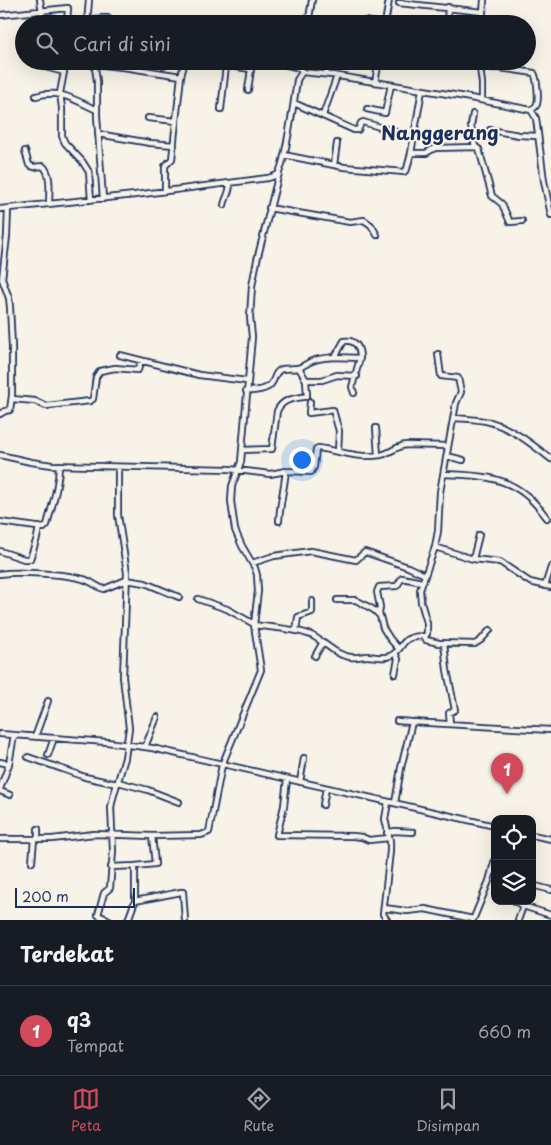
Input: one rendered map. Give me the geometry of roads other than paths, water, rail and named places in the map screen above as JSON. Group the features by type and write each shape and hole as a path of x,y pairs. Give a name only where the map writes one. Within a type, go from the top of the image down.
{"street":[{"path":"40,0 43,15"},
{"path":"68,0 68,15"},
{"path":"88,15 89,0"},
{"path":"310,15 312,0"},
{"path":"387,15 389,0"},
{"path":"483,15 484,0"},
{"path":"399,3 483,12"},
{"path":"0,15 68,8"},
{"path":"448,8 448,15"},
{"path":"56,70 64,72 60,93 62,138 89,172 92,200"},
{"path":"95,70 103,199"},
{"path":"143,70 181,76"},
{"path":"166,191 165,166 171,161 174,145 183,70"},
{"path":"221,110 226,70"},
{"path":"248,90 251,70"},
{"path":"0,839 62,838 94,834 152,836 208,834 222,765 261,670 254,625 257,575 235,530 232,514 232,486 242,450 252,337 250,317 252,286 269,208 284,155 297,80 301,70 531,110 536,118 537,136 551,215"},
{"path":"326,74 327,70"},
{"path":"374,82 377,70"},
{"path":"481,70 482,100"},
{"path":"514,70 534,73 537,77 537,103 531,110"},
{"path":"323,116 337,76"},
{"path":"367,109 385,113 391,85"},
{"path":"284,155 334,165 404,172 407,169 422,90"},
{"path":"36,96 46,93 60,93 97,110"},
{"path":"294,103 354,130 358,130 362,122 413,137"},
{"path":"473,114 472,126 475,148"},
{"path":"148,118 176,121"},
{"path":"490,130 514,135 537,136"},
{"path":"98,134 147,143 174,145"},
{"path":"334,165 337,143"},
{"path":"410,152 426,153 435,148 479,149 492,196 502,204 510,222 522,221"},
{"path":"25,151 29,165 34,167 43,166 46,169 49,181 49,204"},
{"path":"0,209 103,199 230,183 268,178 278,173"},
{"path":"224,205 229,193 230,183"},
{"path":"0,414 10,410 12,399 10,307 9,298 2,279 8,208"},
{"path":"269,208 350,222 364,220 371,225 377,235"},
{"path":"335,357 342,343 348,340 353,341 358,347 360,358 357,376 352,387 354,393"},
{"path":"425,636 428,630 420,596 422,582 435,547 440,522 440,492 456,403 461,392 457,377 441,376 438,354"},
{"path":"120,355 199,375 247,381"},
{"path":"246,391 259,391 269,388 278,372 283,369 299,368 313,360 335,357 360,358"},
{"path":"12,399 35,401 46,406 90,401 93,399 96,377 100,371 115,368 138,370 141,361"},
{"path":"242,450 272,449 277,411 280,405 284,400 307,396 306,380 299,368"},
{"path":"306,380 322,380 337,375 357,376"},
{"path":"310,402 309,413 333,410 339,431 338,452"},
{"path":"454,418 472,419 499,426 529,442 551,459"},
{"path":"376,428 378,455"},
{"path":"0,454 31,462 59,465 238,470 270,474 286,471 313,471 316,448 357,456 378,455 406,445 448,446"},
{"path":"447,456 463,460"},
{"path":"0,522 44,528 47,525 59,483 59,465"},
{"path":"109,920 98,916 104,893 110,888 113,834 112,807 128,744 129,717 123,677 126,573 118,515 118,468"},
{"path":"279,521 286,471"},
{"path":"444,474 498,479 526,495 547,518"},
{"path":"0,550 24,559 30,559 38,538 39,527"},
{"path":"473,559 479,534"},
{"path":"435,547 473,559 500,562 530,582 551,587"},
{"path":"252,563 274,556 311,551 356,560 366,552 425,575"},
{"path":"545,586 551,567"},
{"path":"0,574 24,573 77,578 88,580 104,589 126,580 145,583 179,597"},
{"path":"379,614 380,607 377,592 379,587 397,586 402,578 422,582"},
{"path":"198,599 227,609 254,625 311,635 339,653 353,657 386,657 397,651 409,638 425,636"},
{"path":"337,600 356,600 379,614 397,651 398,659 395,674"},
{"path":"296,631 298,617 312,612 312,601"},
{"path":"425,636 426,640 444,643 477,643 490,630"},
{"path":"315,656 323,642"},
{"path":"444,643 455,710 450,713 450,723"},
{"path":"35,737 48,701"},
{"path":"145,747 157,717"},
{"path":"396,721 551,730"},
{"path":"395,803 412,722"},
{"path":"0,734 145,747 491,825"},
{"path":"10,795 0,790 9,764 14,735"},
{"path":"48,755 54,738"},
{"path":"28,757 85,777 148,790 179,802"},
{"path":"300,782 304,758"},
{"path":"0,762 9,764"},
{"path":"287,779 284,806 277,835 362,837 369,840 389,838"},
{"path":"323,805 326,788"},
{"path":"387,920 384,916 384,908 390,851 385,819 388,802"},
{"path":"32,862 38,829"},
{"path":"387,833 394,831 413,832"},
{"path":"111,867 155,864 152,836"},
{"path":"536,836 551,839"},
{"path":"128,920 135,901 136,866"},
{"path":"384,908 408,911 426,910 453,914 473,920 491,877"},
{"path":"536,886 551,890"},
{"path":"135,901 182,892 184,920"},
{"path":"518,920 524,905"},
{"path":"526,905 551,915"}],"place":[{"name":"q3","path":"507,794"}],"district":[{"name":"Nanggerang","path":"440,133"}]}
